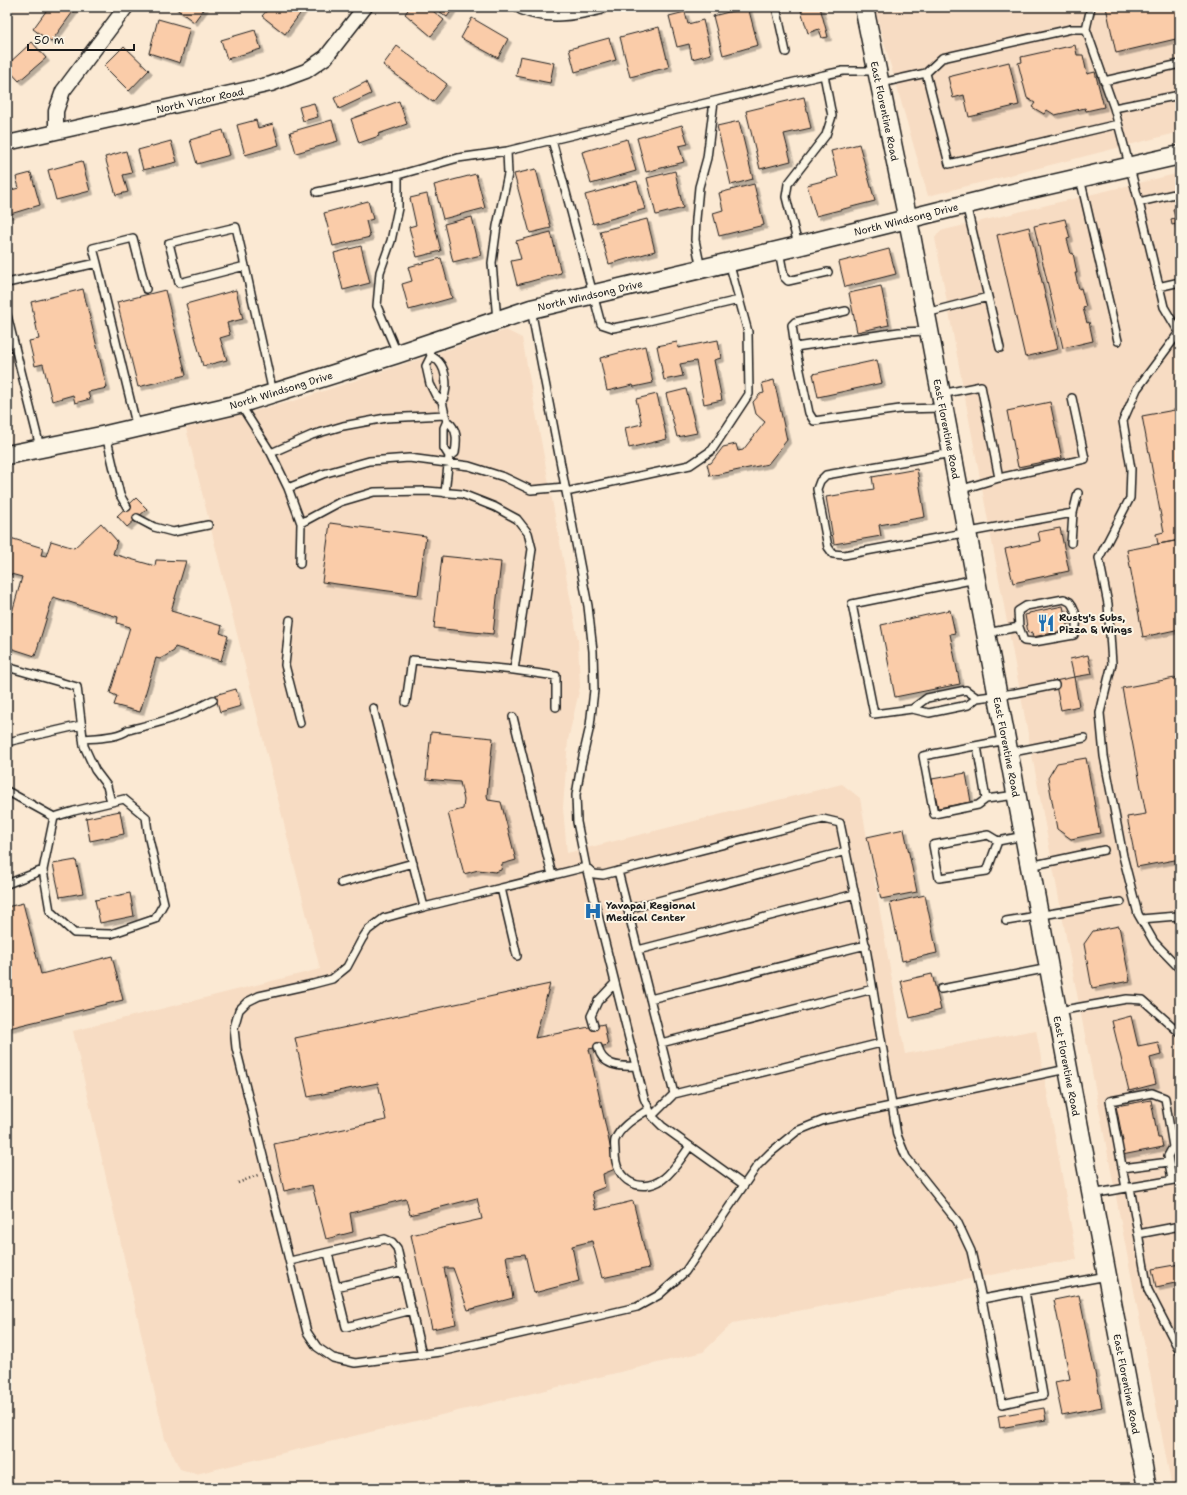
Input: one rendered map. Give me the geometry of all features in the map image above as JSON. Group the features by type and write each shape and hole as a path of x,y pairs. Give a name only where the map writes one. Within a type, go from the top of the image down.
{"street":[{"path":"56,131 56,111 63,91 126,7"},
{"name":"North Victor Road","path":"7,143 271,84 306,71 326,57 365,7"},
{"path":"522,7 536,12 554,14 584,11 600,7"},
{"name":"East Florentine Road","path":"864,7 926,313 1147,1488"},
{"name":"North Windsong Drive","path":"7,455 106,435 239,404 397,354 430,350 497,320 531,309 779,251 966,204 1180,155"}],"lane":[{"path":"776,7 786,52"},
{"path":"1091,7 1086,29 1114,108 1130,166 1164,307 1179,332 1137,390 1123,421 1130,469 1130,498 1099,558 1108,604 1112,664 1100,713 1104,756 1123,856 1138,914 1141,920 1154,942 1180,969"},
{"path":"317,192 398,175 458,158 507,151 843,71 878,77 926,73 942,58 1071,29 1086,29"},
{"path":"1104,81 1180,64"},
{"path":"926,73 949,164 1118,124"},
{"path":"798,246 786,197 788,184 826,135 832,116 824,75"},
{"path":"1114,108 1180,95"},
{"path":"701,269 695,240 696,219 699,187 707,158 714,101"},
{"path":"552,140 601,324 613,328 651,321 739,300"},
{"path":"497,320 492,263 497,226 508,174 507,151"},
{"path":"397,354 377,306 380,272 391,241 398,208 398,175"},
{"path":"1080,178 1118,341"},
{"path":"1139,202 1179,193"},
{"path":"966,204 1000,348"},
{"path":"245,266 179,283 169,244 236,227 245,266 273,393"},
{"path":"137,428 93,248 133,238 146,289"},
{"path":"779,251 784,277 788,281 828,272"},
{"path":"288,488 323,474 369,461 409,458 449,460 504,477 531,490 566,489 690,465 712,450 749,394 748,332 729,262"},
{"path":"7,283 97,263"},
{"path":"1158,287 1180,282"},
{"path":"926,313 988,297"},
{"path":"531,309 588,606 594,651 594,690 590,726 576,795 577,822 586,867 644,1098 652,1116 662,1126 744,1185"},
{"path":"846,311 795,322 792,325 795,348 809,413 814,421 900,409 942,401 981,386 999,478"},
{"path":"7,315 40,448"},
{"path":"795,348 899,332 929,331"},
{"path":"430,350 439,362 447,387 446,395 442,401"},
{"path":"430,350 426,366 430,384 436,396 442,401 446,418 444,428 444,448 449,460 445,493"},
{"path":"959,490 999,478 1085,459 1072,398"},
{"path":"239,404 271,453 288,488 301,523 300,564"},
{"path":"271,453 312,435 343,426 386,418 446,418 454,426 456,432 455,453 449,460"},
{"path":"106,435 120,495 127,507"},
{"path":"952,453 826,475 820,481 817,489 828,547 833,554 844,555 1073,513"},
{"path":"301,523 340,502 374,492 427,491 462,494 495,507 517,519 528,533 532,549 514,670"},
{"path":"1071,544 1073,513 1078,493"},
{"path":"137,518 154,527 174,532 208,525"},
{"path":"976,579 852,604 874,714 912,708 929,713 968,705 977,698 1015,693 1055,685"},
{"path":"1064,599 1070,602 1074,610 1076,630 1074,635 1034,642 1024,641 1019,627 1018,611 1026,606 1064,599"},
{"path":"290,620 285,665 300,723"},
{"path":"986,633 1019,627"},
{"path":"406,702 412,660 514,670 556,676 556,707"},
{"path":"7,666 77,687 84,746 95,770 107,786 111,802"},
{"path":"912,708 926,698 966,690 977,698"},
{"path":"83,739 124,733 128,730 163,721 189,712 213,700"},
{"path":"373,708 424,907"},
{"path":"513,717 552,875"},
{"path":"7,742 81,725"},
{"path":"1016,795 986,799 978,805 934,814 923,756 977,746 1007,746 1084,738"},
{"path":"977,746 986,799"},
{"path":"7,791 54,817 124,800 146,817 149,839 164,903 155,919 111,934 74,933 50,910 43,870 54,817"},
{"path":"586,867 594,874 603,874 823,819 840,823 866,945 897,1135 906,1157 957,1221 972,1251 1002,1404 1043,1395 1025,1291"},
{"path":"998,841 988,871 939,878 933,845 988,835 998,841 1024,836"},
{"path":"1030,866 1104,850"},
{"path":"628,909 846,851"},
{"path":"341,883 413,863"},
{"path":"586,867 384,918 368,930 347,967 332,979 259,996 247,1002 239,1010 234,1028 236,1048 307,1332 317,1347 333,1358 355,1363 440,1352 637,1307 659,1295 685,1272 757,1166 770,1153 797,1131 824,1120 1068,1069"},
{"path":"7,884 43,870"},
{"path":"618,871 674,1094"},
{"path":"501,888 517,956"},
{"path":"638,950 855,894"},
{"path":"1006,921 1120,902"},
{"path":"1141,920 1177,916 1180,921"},
{"path":"650,999 866,945"},
{"path":"941,989 1049,968"},
{"path":"594,1026 592,1016 598,1001 615,982"},
{"path":"661,1043 873,989"},
{"path":"1057,1012 1127,999 1143,1000 1180,1033"},
{"path":"652,1116 674,1094 881,1043"},
{"path":"598,1047 600,1054 607,1062 621,1067 636,1066"},
{"path":"1172,1180 1168,1156 1173,1147 1165,1098 1152,1093 1110,1102 1122,1168 1138,1234 1148,1290 1180,1352"},
{"path":"649,1109 622,1128 615,1140 615,1156 618,1167 626,1179 632,1184 641,1186 650,1185 663,1179 673,1170 690,1146"},
{"path":"1122,1168 1169,1162"},
{"path":"1091,1194 1180,1179"},
{"path":"1138,1234 1180,1226"},
{"path":"290,1261 385,1239 392,1242 397,1248 422,1354"},
{"path":"328,1252 346,1327 412,1310"},
{"path":"336,1287 403,1271"},
{"path":"982,1299 1107,1276"}],"path":[{"path":"238,1182 247,1178 268,1173"}],"shaded area":[{"path":"874,7 1180,7 1180,132 928,196"},
{"path":"1180,173 1180,1488 1172,1488 1068,947 935,238 940,231"},
{"name":"Yavapai Regional Medical Center","path":"506,330 522,338 578,640 580,687 568,740 563,808 567,853 842,784 860,798 905,1054 1036,1030 1077,1259 733,1323 703,1352 196,1474 180,1469 165,1439 73,1031 320,969 186,428 294,401"}],"building":[{"path":"49,7 73,7 75,9 51,42 33,29"},
{"path":"174,7 205,7 194,22"},
{"path":"268,7 305,7 285,34 262,16 269,8"},
{"path":"410,7 428,7 444,20 431,36 405,14"},
{"path":"434,7 454,7 447,17"},
{"path":"748,7 758,45 723,55 713,16"},
{"path":"800,7 820,7 828,37 822,38 819,29 808,33"},
{"path":"1106,7 1180,7 1180,38 1116,53"},
{"path":"685,12 688,24 703,20 711,54 692,59 689,44 677,47 669,16"},
{"path":"472,18 508,39 498,58 461,38"},
{"path":"158,19 190,28 180,63 149,53"},
{"path":"659,27 669,67 630,77 620,37"},
{"path":"255,30 261,49 227,59 221,40"},
{"path":"609,38 616,60 575,72 569,49"},
{"path":"32,42 46,58 19,81 7,68 7,65"},
{"path":"1075,45 1077,55 1083,55 1087,74 1095,72 1104,107 1086,111 1085,108 1055,115 1047,110 1044,114 1032,107 1035,103 1027,98 1018,63 1022,62 1021,57"},
{"path":"124,46 149,70 129,91 104,66"},
{"path":"397,46 447,84 433,102 383,65"},
{"path":"520,56 554,63 550,83 516,76"},
{"path":"1009,62 1019,105 969,117 964,95 953,98 948,77"},
{"path":"366,82 371,94 339,109 334,98"},
{"path":"804,97 811,128 784,134 791,161 760,169 746,111"},
{"path":"399,101 407,124 378,134 379,136 359,143 351,119"},
{"path":"314,103 318,117 303,121 299,107"},
{"path":"256,120 258,128 273,124 279,145 245,155 237,125"},
{"path":"332,120 338,141 296,153 290,132"},
{"path":"739,121 753,179 731,185 717,126"},
{"path":"682,125 688,144 679,146 684,162 646,172 637,138"},
{"path":"223,130 230,155 197,164 190,140"},
{"path":"627,139 636,171 591,184 582,152"},
{"path":"171,141 177,162 143,170 138,150"},
{"path":"859,144 875,201 816,216 807,185 838,177 831,151"},
{"path":"126,151 132,173 123,175 128,192 116,195 105,157"},
{"path":"82,161 90,191 56,200 48,170"},
{"path":"536,169 551,228 530,233 514,174"},
{"path":"675,171 683,208 656,215 647,178"},
{"path":"31,173 40,205 7,215 7,191 19,188 16,177"},
{"path":"476,174 485,208 443,219 434,185"},
{"path":"637,181 645,209 593,224 585,195"},
{"path":"754,184 764,225 719,236 713,213 723,210 719,193"},
{"path":"427,194 441,251 417,257 409,227 416,225 410,198"},
{"path":"368,201 373,219 366,221 370,237 333,246 324,213"},
{"path":"1180,207 1180,240 1176,224 1172,225 1171,219 1175,218 1173,209"},
{"path":"472,217 481,255 453,262 444,224"},
{"path":"647,219 655,251 609,264 600,231"},
{"path":"1065,219 1070,238 1067,239 1071,254 1073,253 1077,273 1075,273 1079,289 1081,288 1086,307 1083,308 1087,323 1089,322 1093,341 1063,348 1034,226"},
{"path":"1029,227 1058,349 1025,357 997,235"},
{"path":"551,232 561,273 517,285 511,261 521,259 516,241"},
{"path":"361,246 370,283 343,290 334,253"},
{"path":"889,249 896,274 845,287 839,262"},
{"path":"441,258 452,298 409,310 402,284 412,281 408,267"},
{"path":"881,286 889,325 857,332 849,293"},
{"path":"83,289 107,388 88,392 90,399 75,403 73,395 52,401 43,364 35,366 29,341 39,339 31,302"},
{"path":"165,290 186,375 138,387 117,302"},
{"path":"236,290 243,319 227,323 230,335 220,338 227,360 203,366 186,304"},
{"path":"718,340 721,358 714,360 722,400 704,404 696,361 680,364 683,376 664,380 657,346 677,342 678,348"},
{"path":"645,346 653,383 634,387 633,385 607,391 600,358"},
{"path":"877,360 882,383 818,397 813,374"},
{"path":"774,380 787,440 768,464 710,476 707,464 711,463 723,447 736,444 738,451 743,450 765,422 756,414 753,402 760,394 764,393 762,383"},
{"path":"686,389 697,433 677,437 666,394"},
{"path":"657,394 667,439 629,448 625,428 642,424 636,399"},
{"path":"1050,402 1062,458 1018,467 1007,411"},
{"path":"1180,409 1180,540 1158,544 1156,534 1164,532 1142,416"},
{"path":"917,469 925,517 879,525 881,536 834,544 826,497 874,489 872,477"},
{"path":"136,498 147,509 127,527 117,516"},
{"path":"101,523 117,541 113,554 155,566 156,560 186,561 171,611 222,626 220,633 228,636 221,661 175,647 174,651 160,659 156,658 140,712 114,705 117,696 110,693 130,627 117,623 118,617 53,597 35,656 7,647 7,630 22,577 7,573 7,537 43,548 41,555 46,556 51,541 74,548"},
{"path":"330,523 426,536 418,595 322,582"},
{"path":"1060,528 1069,571 1013,583 1005,549 1040,541 1038,532"},
{"path":"1180,540 1180,629 1143,637 1127,550"},
{"path":"442,556 501,562 493,634 434,628"},
{"name":"Rusty's Subs, Pizza & Wings","path":"1063,606 1068,630 1033,637 1032,632 1028,633 1025,615"},
{"path":"950,610 955,633 950,634 960,684 895,697 881,625"},
{"path":"1088,655 1092,674 1074,677 1070,659"},
{"path":"1074,677 1079,706 1061,710 1055,681"},
{"path":"1180,677 1180,859 1137,867 1127,817 1146,814 1122,688"},
{"path":"236,689 241,706 220,712 215,695"},
{"path":"431,732 493,738 487,795 488,800 501,802 516,860 502,864 501,870 495,872 478,870 464,874 448,813 463,809 464,800 460,782 426,779"},
{"path":"1086,758 1100,833 1071,839 1057,829 1048,778 1057,763"},
{"path":"966,773 971,802 938,808 932,779"},
{"path":"120,811 124,834 90,841 86,818"},
{"path":"904,829 917,892 881,899 867,837"},
{"path":"76,860 83,893 60,897 53,864"},
{"path":"130,893 134,916 100,923 95,900"},
{"path":"925,895 937,953 902,961 890,903"},
{"path":"23,903 41,974 112,956 123,1000 9,1028 7,1019 7,907"},
{"path":"1119,926 1130,981 1092,988 1084,944 1093,931"},
{"path":"932,974 941,1010 910,1018 901,981"},
{"path":"550,984 535,1038 604,1024 608,1045 589,1049 615,1169 603,1174 605,1187 592,1192 596,1210 633,1201 649,1268 602,1278 592,1241 572,1246 579,1281 534,1293 525,1254 506,1256 513,1298 468,1310 453,1268 444,1268 456,1324 432,1329 411,1235 482,1219 477,1198 410,1215 406,1199 350,1213 353,1232 326,1239 312,1185 284,1191 274,1144 386,1120 378,1083 308,1097 295,1038"},
{"path":"1131,1016 1138,1046 1158,1042 1161,1055 1150,1058 1156,1084 1129,1091 1112,1021"},
{"path":"1151,1100 1158,1138 1161,1138 1163,1147 1122,1155 1119,1142 1123,1141 1116,1106"},
{"path":"1180,1264 1180,1282 1156,1287 1152,1269"},
{"path":"1079,1295 1102,1407 1062,1415 1055,1382 1070,1379 1054,1300"},
{"path":"1044,1408 1046,1420 1000,1428 998,1416"}],"place":[{"name":"Rusty's Subs, Pizza & Wings","path":"1046,623"},
{"name":"Yavapai Regional Medical Center","path":"593,911"}]}
